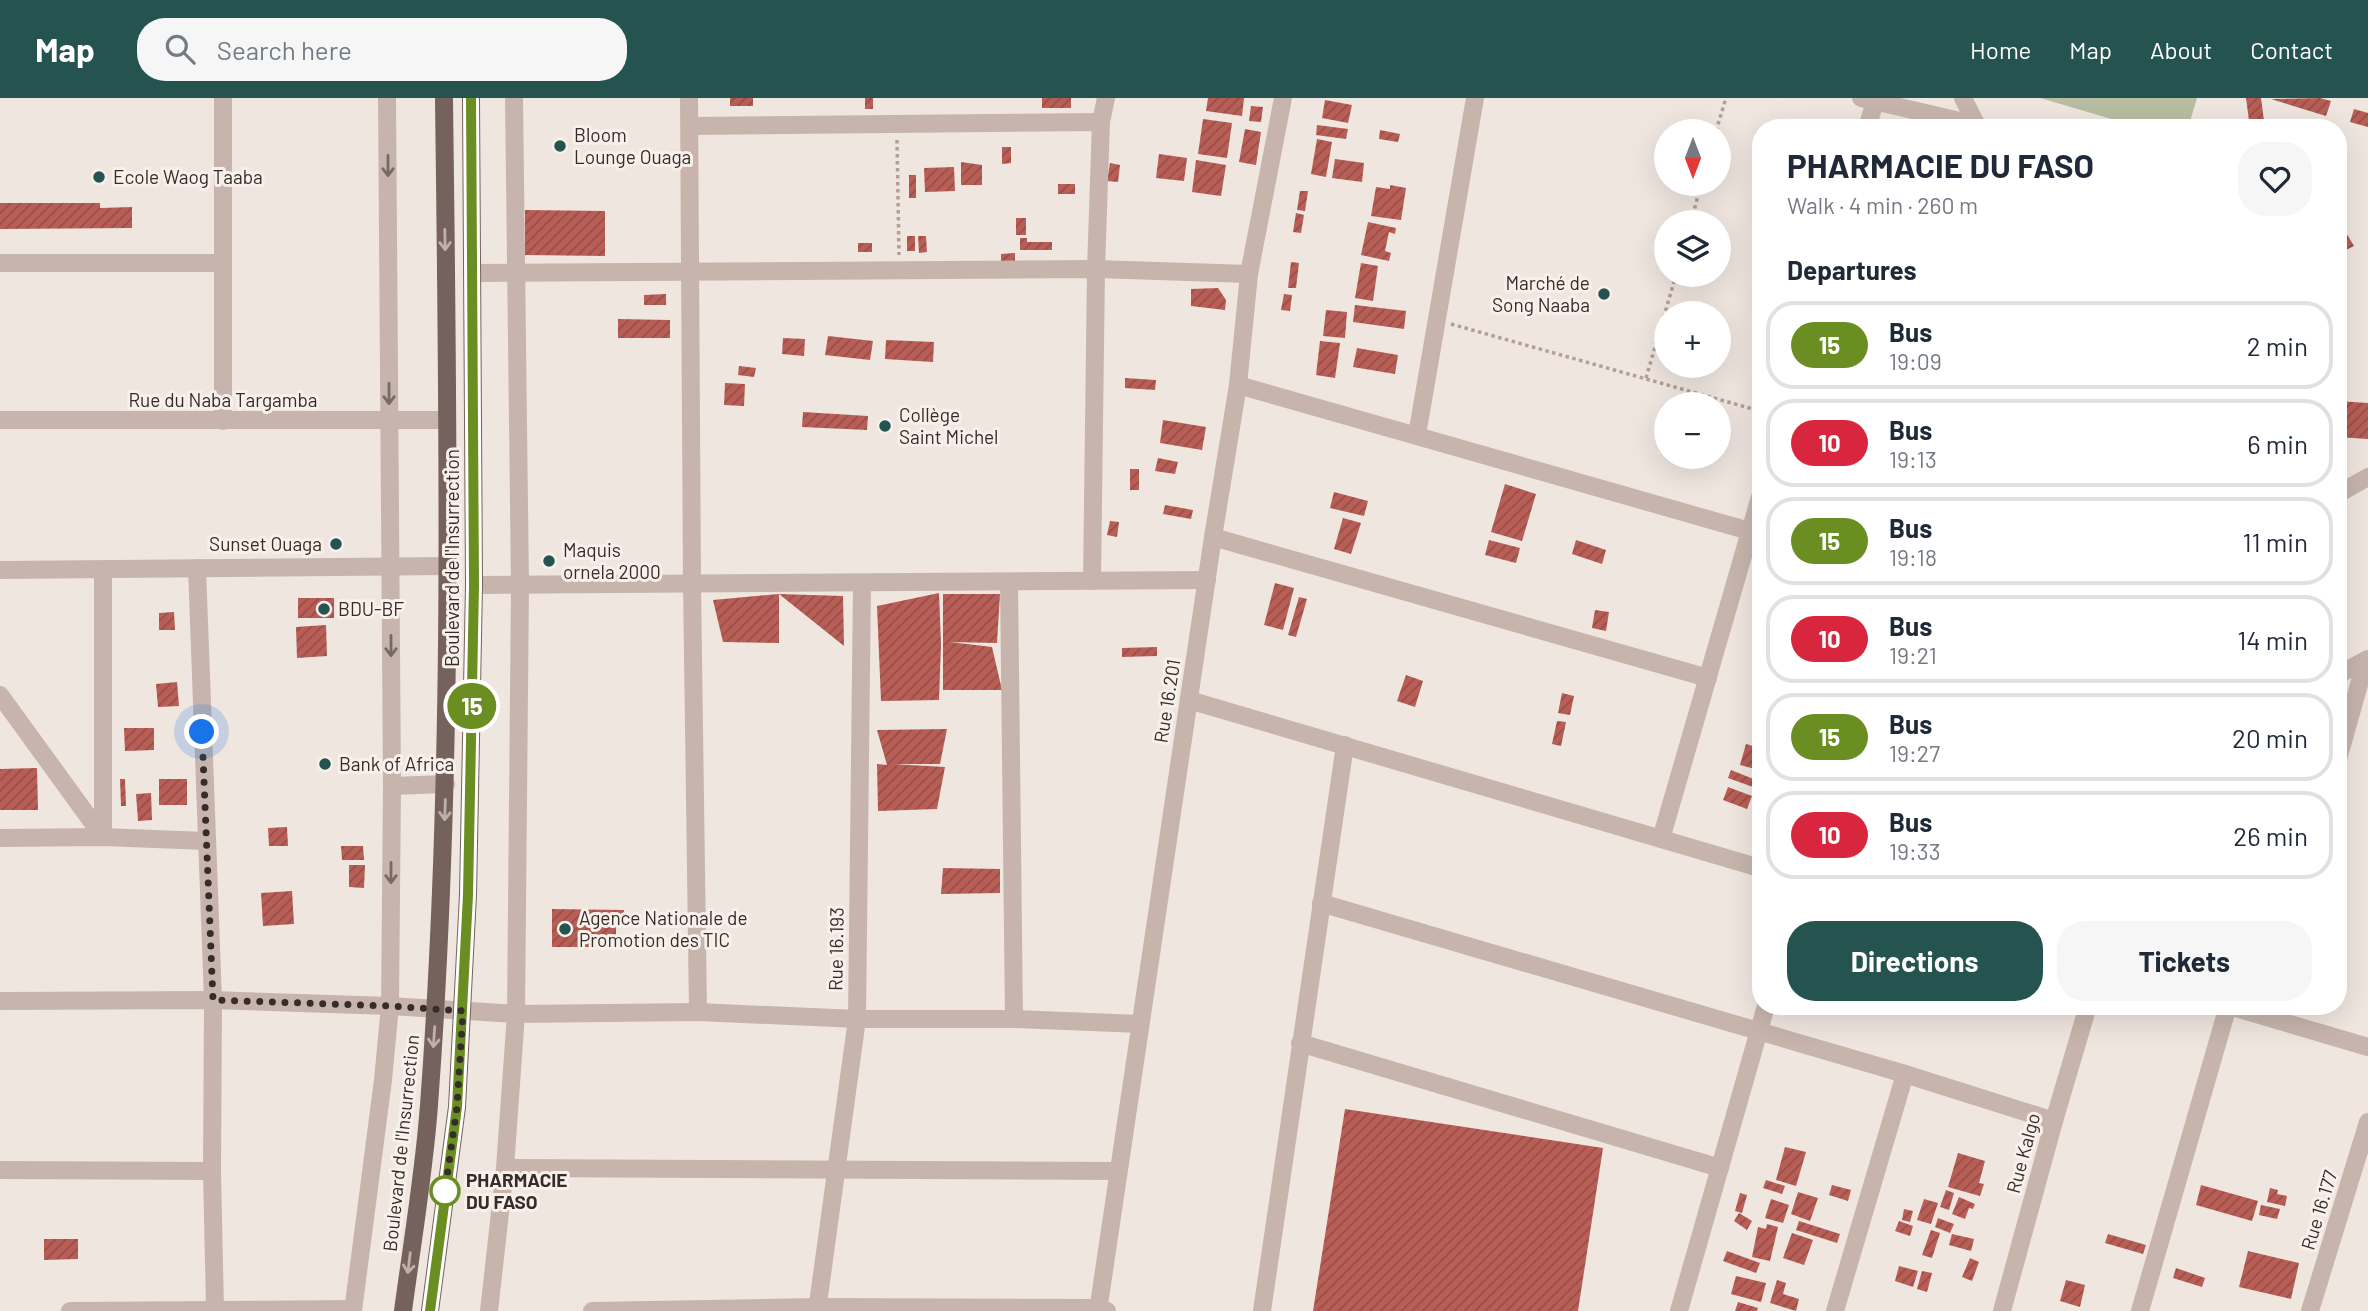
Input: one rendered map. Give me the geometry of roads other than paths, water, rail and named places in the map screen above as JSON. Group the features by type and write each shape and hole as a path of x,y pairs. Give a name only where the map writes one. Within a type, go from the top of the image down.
{"main road":[{"name":"Boulevard de l'Insurrection","path":"403,1311 429,1109 443,885 447,566 444,98"},
{"name":"Boulevard de l'Insurrection","path":"430,1311 457,1107 468,895 474,585 471,98"}],"street":[{"path":"223,98 223,421"},
{"path":"70,1311 353,1310 390,1006 392,786 387,98"},
{"path":"489,1311 505,1168 516,1014 520,586 514,98"},
{"path":"689,98 698,1012"},
{"path":"1092,581 1096,269 1101,122 1106,98"},
{"name":"Rue 16.201","path":"1101,1310 1118,1171 1238,385 1249,274 1283,98"},
{"path":"1417,435 1475,98"},
{"path":"1963,98 1974,119"},
{"path":"1867,119 1868,100 1948,119"},
{"path":"690,126 1101,122"},
{"path":"0,263 223,262"},
{"path":"472,273 1096,269 1249,274"},
{"path":"1238,385 1752,531"},
{"name":"Rue du Naba Targamba","path":"0,420 447,420"},
{"path":"2347,489 2368,477"},
{"path":"1213,537 1708,678"},
{"path":"1661,839 1708,678 1752,544"},
{"path":"0,570 447,566"},
{"path":"197,568 213,1000 212,1171 215,1309"},
{"path":"103,570 103,837"},
{"path":"474,585 1207,580"},
{"path":"1009,582 1014,1019"},
{"name":"Rue 16.193","path":"817,1309 856,1019 862,584"},
{"path":"2347,670 2367,659"},
{"path":"2347,728 2367,659"},
{"path":"0,695 103,837"},
{"path":"1189,699 1752,866"},
{"path":"1262,1311 1345,745"},
{"path":"392,786 446,784"},
{"path":"0,838 103,837 206,841"},
{"path":"1321,903 1905,1074 2054,1121"},
{"path":"0,1001 213,1000 390,1006 516,1014 698,1012 856,1019 1014,1019 1140,1024"},
{"path":"1679,1311 1763,1015"},
{"name":"Rue Kalgo","path":"2002,1311 2085,1015"},
{"path":"2140,1311 2225,1015"},
{"path":"2277,1015 2368,1047"},
{"path":"1300,1044 1720,1168"},
{"path":"1835,1311 1905,1074"},
{"name":"Rue 16.177","path":"2310,1311 2368,1122"},
{"path":"505,1168 1118,1171"},
{"path":"0,1170 212,1171"},
{"path":"592,1311 1101,1310"}],"place":[{"name":"Bloom Lounge Ouaga","path":"560,146"},
{"name":"Ecole Waog Taaba","path":"99,177"},
{"name":"Marché de Song Naaba","path":"1604,294"},
{"name":"Collège Saint Michel","path":"885,426"},
{"name":"Sunset Ouaga","path":"336,544"},
{"name":"Maquis ornela 2000","path":"549,561"},
{"name":"BDU-BF","path":"324,609"},
{"name":"Bank of Africa","path":"325,764"},
{"name":"Agence Nationale de Promotion des TIC","path":"565,929"},
{"name":"PHARMACIE DU FASO","path":"445,1191"}]}
